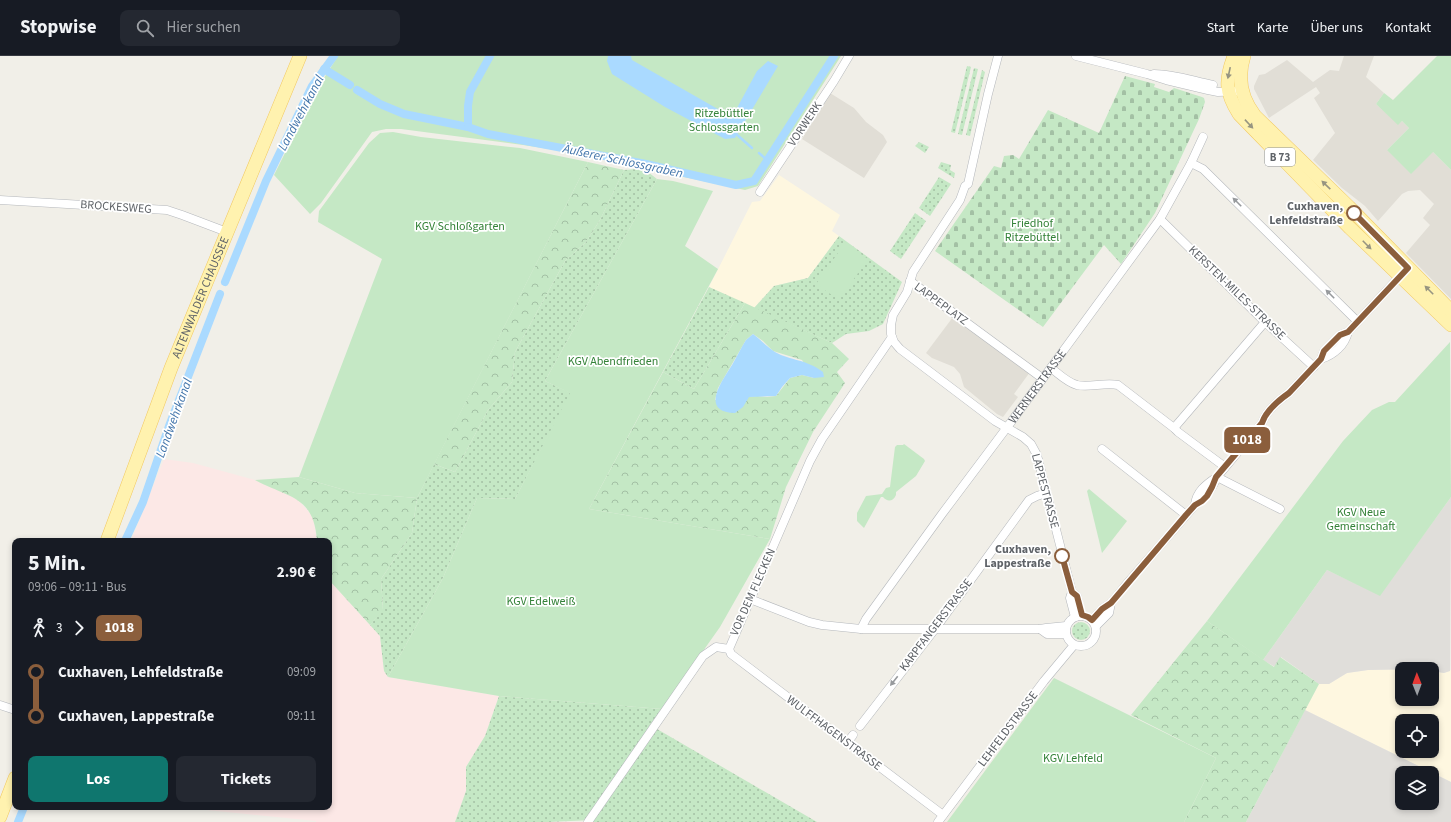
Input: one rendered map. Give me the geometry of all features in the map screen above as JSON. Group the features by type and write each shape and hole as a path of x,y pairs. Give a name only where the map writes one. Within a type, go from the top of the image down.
{"main road":[{"name":"ALTENWALDER CHAUSSEE","path":"108,538 171,368 300,56"},
{"path":"1228,92 1228,76 1234,56"},
{"name":"B 73","path":"1244,56 1240,72 1242,91 1247,104 1255,116 1404,272 1451,325"},
{"name":"B 73","path":"1228,92 1232,102 1244,119 1381,259 1404,272 1451,311"},
{"path":"0,817 12,786"}],"street":[{"name":"VORWERK","path":"760,192 849,56"},
{"path":"910,281 912,272 960,200 965,186 968,184 998,56"},
{"path":"1076,56 1208,90 1218,92 1242,91"},
{"name":"WERNERSTRASSE","path":"861,630 866,619 1160,219 1203,137"},
{"path":"1191,162 1203,169 1358,321"},
{"name":"BROCKESWEG","path":"0,200 167,210 227,232"},
{"name":"KERSTEN-MILES-STRASSE","path":"1160,219 1265,322 1314,367"},
{"path":"1094,623 1109,613 1111,603 1195,505 1196,498 1206,484 1216,477 1225,467 1262,423 1264,416 1289,393 1321,359 1331,356 1346,340 1348,332 1404,272"},
{"name":"LAPPEPLATZ","path":"892,337 892,319 907,292 910,281 1042,378"},
{"path":"1174,428 1265,322"},
{"path":"892,337 900,349 985,414 1006,427"},
{"name":"VOR DEM FLECKEN","path":"588,822 704,656 716,647 729,649 798,489 822,439 892,337"},
{"path":"1051,368 1071,383 1078,386 1118,385 1225,467"},
{"name":"LAPPESTRASSE","path":"1006,427 1023,436 1034,448 1072,592 1070,598 1078,616"},
{"path":"1102,449 1186,515"},
{"path":"1216,477 1280,509"},
{"name":"KARPFANGERSTRASSE","path":"860,726 935,629 1029,500 1046,493"},
{"path":"750,599 809,622 861,630 1066,630"},
{"path":"1078,616 1088,617 1094,623 1096,636 1090,644 1079,647 1070,642 1066,630 1072,619 1078,616"},
{"name":"LEHFELDSTRASSE","path":"940,818 1039,688 1074,645"},
{"name":"WULFFHAGENSTRASSE","path":"729,649 731,654 847,743 940,818"},
{"path":"0,705 12,709"},
{"path":"847,743 853,735"}],"shaded area":[{"path":"1344,56 1374,56 1366,77 1384,93 1376,104 1398,124 1402,121 1409,128 1387,150 1433,152 1451,170 1451,299 1406,253 1430,225 1423,218 1434,204 1420,190 1408,191 1402,194 1378,221 1365,206 1342,188 1313,160 1335,133 1314,98 1320,93 1316,87 1269,118 1254,89 1259,75 1265,74 1287,60 1313,82 1330,70 1339,71"},
{"path":"830,93 854,108 866,122 883,135 887,142 864,178 802,139"},
{"path":"779,175 840,215 832,231 839,236 808,278 774,286 754,308 709,287 752,202 760,201"},
{"path":"953,317 1030,372 1014,394 1018,397 1003,417 997,414 964,387 960,374 954,367 932,358 926,353"},
{"path":"164,459 193,463 255,480 290,495 300,502 313,517 316,538 132,538"},
{"path":"1451,497 1450,671 1444,673 1439,672 1439,662 1395,662 1395,670 1368,670 1347,673 1329,684 1319,684 1281,657 1275,667 1263,660 1327,570 1380,595"},
{"path":"332,583 380,636 384,671 388,677 499,696 485,736 466,767 466,791 455,822 316,821 207,810 332,810"},
{"path":"1395,669 1395,706 1439,706 1439,672 1444,673 1451,670 1451,782 1439,776 1439,766 1419,766 1402,758 1439,758 1439,714 1395,714 1395,754 1305,710 1319,684 1329,684 1347,673 1368,670"},
{"path":"1305,710 1395,754 1395,758 1402,758 1419,766 1395,766 1395,810 1439,810 1439,776 1451,782 1451,822 1246,822"}],"green space":[{"name":"Ritzebüttler Schlossgarten","path":"338,56 841,56 758,186 745,190 562,151 401,129 386,129 372,132 321,203 310,214 274,175 317,89"},
{"path":"1437,56 1451,56 1451,170 1433,152 1411,174 1387,150 1409,128 1402,121 1398,125 1376,104 1384,93 1393,100"},
{"path":"967,66 971,67 955,133 951,132"},
{"path":"974,68 978,69 962,135 958,134"},
{"path":"982,70 985,72 970,136 966,135"},
{"name":"Friedhof Ritzebüttel","path":"1125,76 1155,84 1154,87 1169,92 1174,88 1202,97 1204,98 1205,102 1199,119 1155,213 1121,264 1104,245 1043,327 935,251 994,166 1001,168 1004,156 1013,155 1019,159 1048,110 1099,133"},
{"name":"KGV Schloßgarten","path":"393,132 421,137 520,148 588,162 417,498 355,493 299,477 382,259 318,222 319,211 369,143 380,133"},
{"path":"919,142 929,147 925,153 915,146"},
{"path":"588,162 624,170 600,220 586,242 565,261 515,352 512,382 488,410 455,472 434,464"},
{"path":"941,162 951,165 950,170 955,173 954,178 938,168"},
{"path":"638,169 648,172 657,179 545,381 571,393 515,499 477,498 443,578 388,677 384,671 380,636 370,625 383,609 381,579 412,533 417,498 434,464 455,472 488,410 512,382 515,352 565,261 586,242 600,220 624,170"},
{"path":"939,177 951,184 930,216 919,208"},
{"name":"KGV Edelweiß","path":"657,179 673,181 713,191 685,246 718,269 589,509 770,539 720,627 662,709 499,696 388,677 443,578 477,498 515,499 570,393 545,381"},
{"path":"915,213 926,221 901,259 890,251"},
{"path":"839,236 902,282 883,324 869,331 846,334 832,343 754,308 774,286 808,278"},
{"path":"845,243 868,259 839,300 816,284"},
{"path":"709,287 745,303 694,389 663,372"},
{"path":"745,303 832,343 849,359 837,372 845,383 813,432 786,487 770,539 589,509 663,372 694,389","holes":["753,334 773,351 802,360 814,378 802,375 790,378 776,396 757,396 715,400 718,388 746,340"]},
{"name":"KGV Neue Gemeinschaft","path":"1450,342 1451,497 1380,596 1327,570 1263,660 1207,621 1343,441 1372,410 1389,402 1395,402"},
{"path":"904,444 925,461 916,476 896,492 896,495 892,500 881,497 864,528 857,521 857,513 866,496 882,494 886,488 890,487 895,447 897,445"},
{"path":"299,477 355,493 417,498 412,533 381,579 383,610 370,625 332,583 332,538 317,538 315,526 311,515 305,506 288,495 255,480"},
{"path":"1089,489 1127,521 1102,553 1087,491"},
{"path":"1207,621 1274,667 1280,657 1319,684 1246,822 1184,822 1216,758 1131,715"},
{"path":"1077,622 1085,622 1090,627 1088,638 1085,640 1077,640 1072,635 1072,627"},
{"name":"KGV Lehfeld","path":"1054,678 1216,758 1184,822 947,822"},
{"path":"499,696 662,709 649,726 657,729 817,822 591,822 592,820 549,822 455,822 466,791 466,767 485,736"}],"water":[{"path":"608,56 631,56 632,60 723,112 728,113 737,108 757,71 768,61 778,66 735,138 725,139 665,107 612,74 607,61"},
{"path":"753,334 775,352 805,362 817,368 823,372 824,377 814,378 802,375 790,378 776,396 749,397 743,407 735,413 724,411 718,407 716,402 716,395 719,387 746,340"}],"waterway":[{"name":"Landwehrkanal","path":"225,282 266,181 312,86 334,56"},
{"name":"Äußerer Schlossgraben","path":"357,90 380,104 404,114 468,127 470,92 490,56"},
{"name":"Äußerer Schlossgraben","path":"468,127 488,134 646,164 736,185 754,181 834,56"},
{"name":"Äußerer Schlossgraben","path":"324,69 350,85"},
{"name":"Äußerer Schlossgraben","path":"735,133 752,148"},
{"name":"Äußerer Schlossgraben","path":"759,153 768,161"},
{"name":"Landwehrkanal","path":"126,538 143,502 169,426 220,294"},
{"name":"Landwehrkanal","path":"18,822 23,810"}],"bus line":[{"name":"1018","path":"1062,556 1072,592 1077,596 1082,615 1092,620 1102,609 1111,603 1195,505 1207,496 1216,477 1262,423 1264,416 1289,393 1321,359 1324,351 1340,335 1348,332 1408,268 1354,213"}],"place":[{"name":"Cuxhaven, Lehfeldstraße","path":"1354,213"},
{"name":"Cuxhaven, Lappestraße","path":"1062,556"}],"park label":[{"name":"KGV Abendfrieden","path":"613,361"}]}
